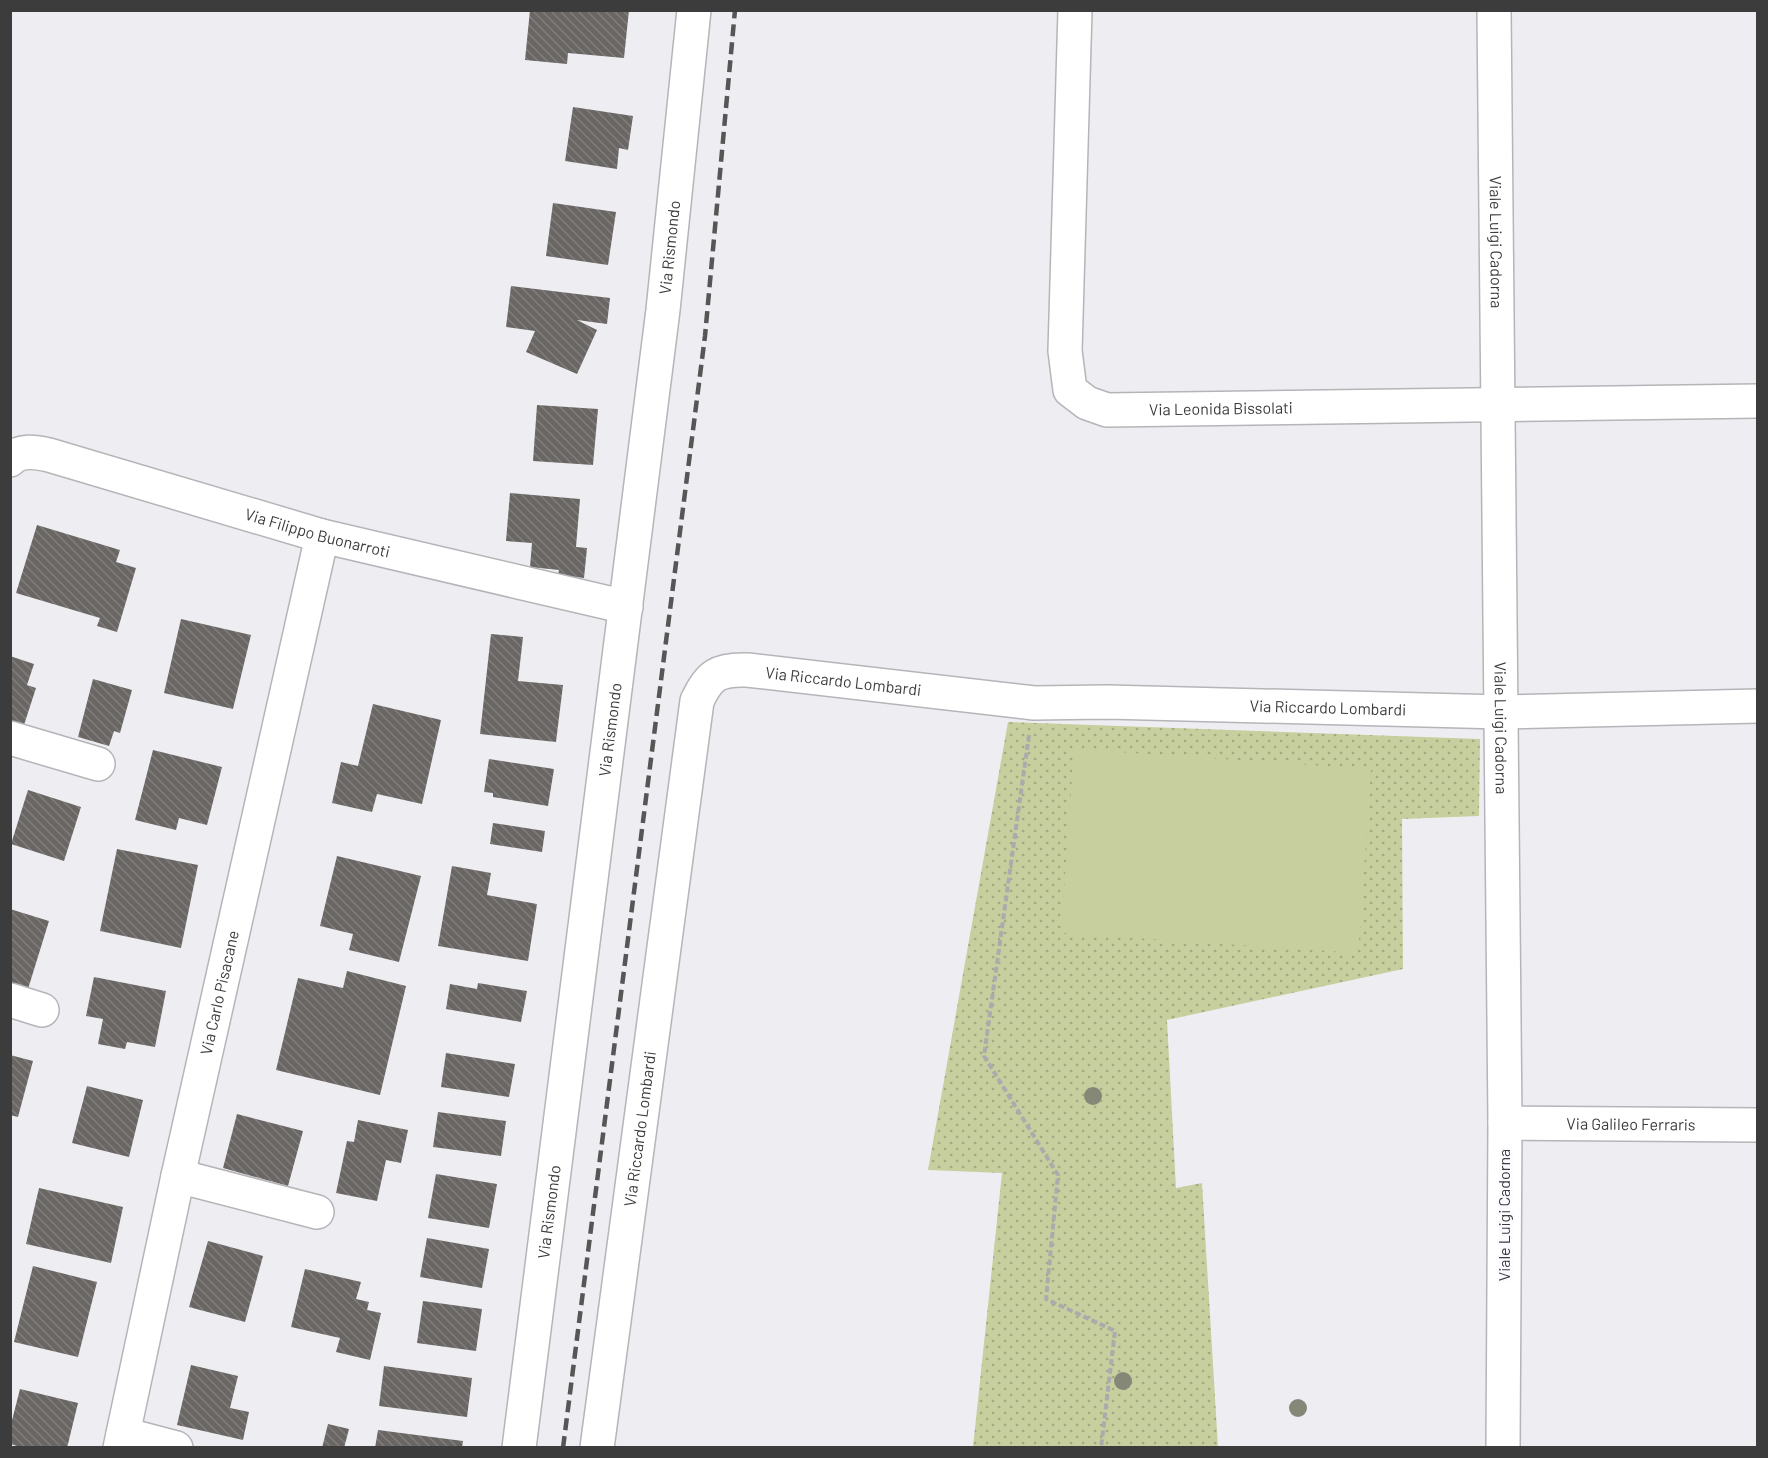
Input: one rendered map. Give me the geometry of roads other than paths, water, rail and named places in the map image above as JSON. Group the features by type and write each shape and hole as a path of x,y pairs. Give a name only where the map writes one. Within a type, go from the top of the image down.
{"street":[{"name":"Via Rismondo","path":"519,1448 663,310 694,10"},
{"name":"Via Leonida Bissolati","path":"1075,10 1065,351 1070,390 1087,403 1107,410 1758,401"},
{"name":"Viale Luigi Cadorna","path":"1494,10 1502,712 1503,1448"},
{"name":"Via Filippo Buonarroti","path":"12,458 24,453 36,452 49,455 322,536 626,607"},
{"name":"Via Carlo Pisacane","path":"121,1441 178,1176 322,536"},
{"name":"Via Riccardo Lombardi","path":"597,1448 697,701 705,685 718,673 747,670 1034,703 1108,702 1502,712 1758,706"},
{"path":"10,738 98,764"},
{"path":"10,1000 42,1010"},
{"name":"Via Galileo Ferraris","path":"1504,1124 1758,1125"},
{"path":"178,1176 317,1212"},
{"path":"121,1441 176,1448"}],"railway":[{"path":"563,1448 705,336 735,10"}]}
